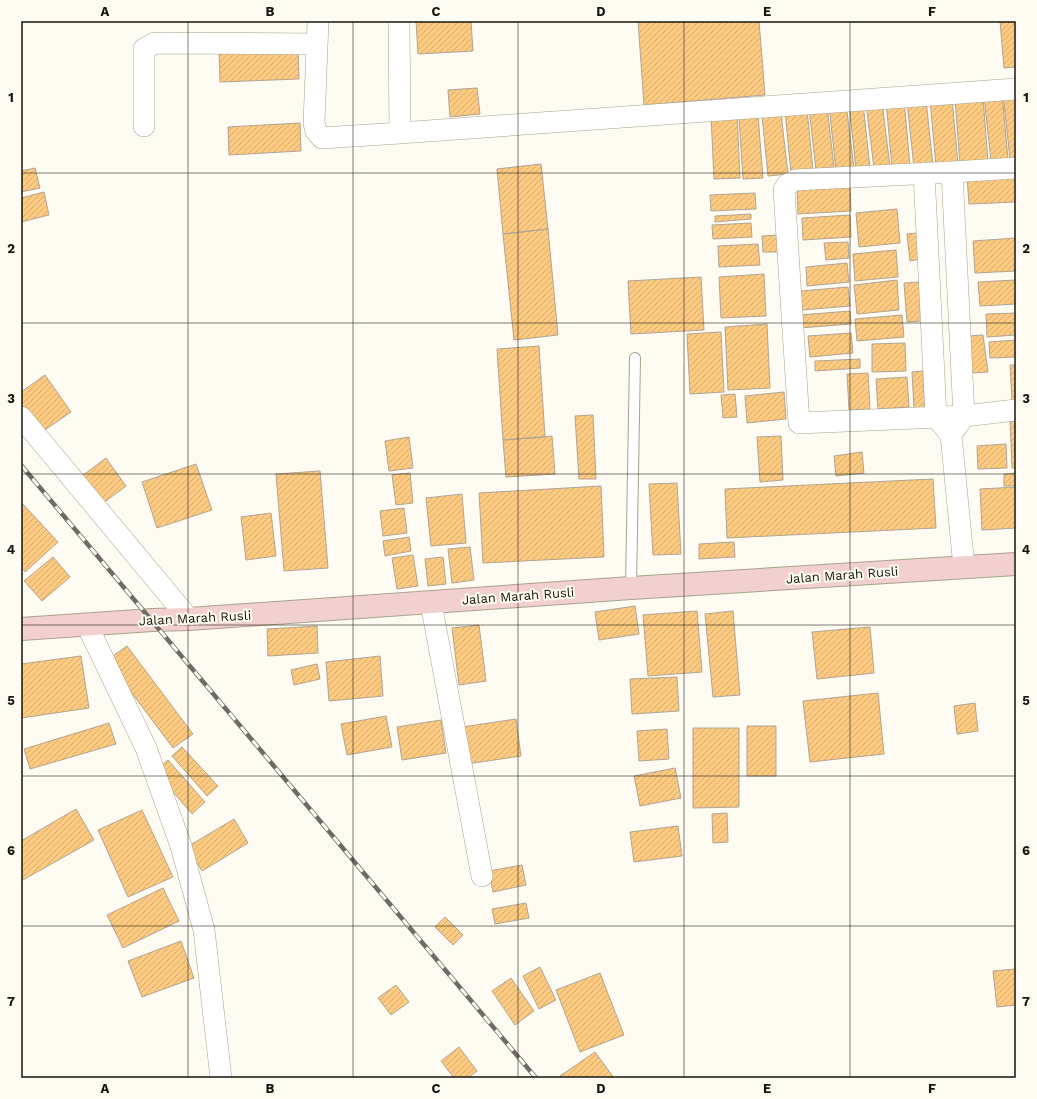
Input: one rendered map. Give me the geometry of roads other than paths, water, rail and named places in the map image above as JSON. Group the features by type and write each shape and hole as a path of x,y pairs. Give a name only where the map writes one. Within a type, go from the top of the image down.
{"main road":[{"name":"Jalan Marah Rusli","path":"21,629 1016,564"}],"street":[{"path":"318,21 314,123 316,131 322,138 1016,88"},
{"path":"399,21 400,133"},
{"path":"144,126 144,49 155,43 317,44"},
{"path":"1016,168 795,180 787,185 784,190 799,423 964,416 1016,410"},
{"path":"951,435 964,416 952,172"},
{"path":"924,173 936,417 951,435 964,567"},
{"path":"21,417 189,619"},
{"path":"431,603 482,876"},
{"path":"87,625 146,748 181,846 204,930 221,1078"}],"lane":[{"path":"631,588 635,358"}],"railway":[{"path":"21,465 536,1078"}]}
